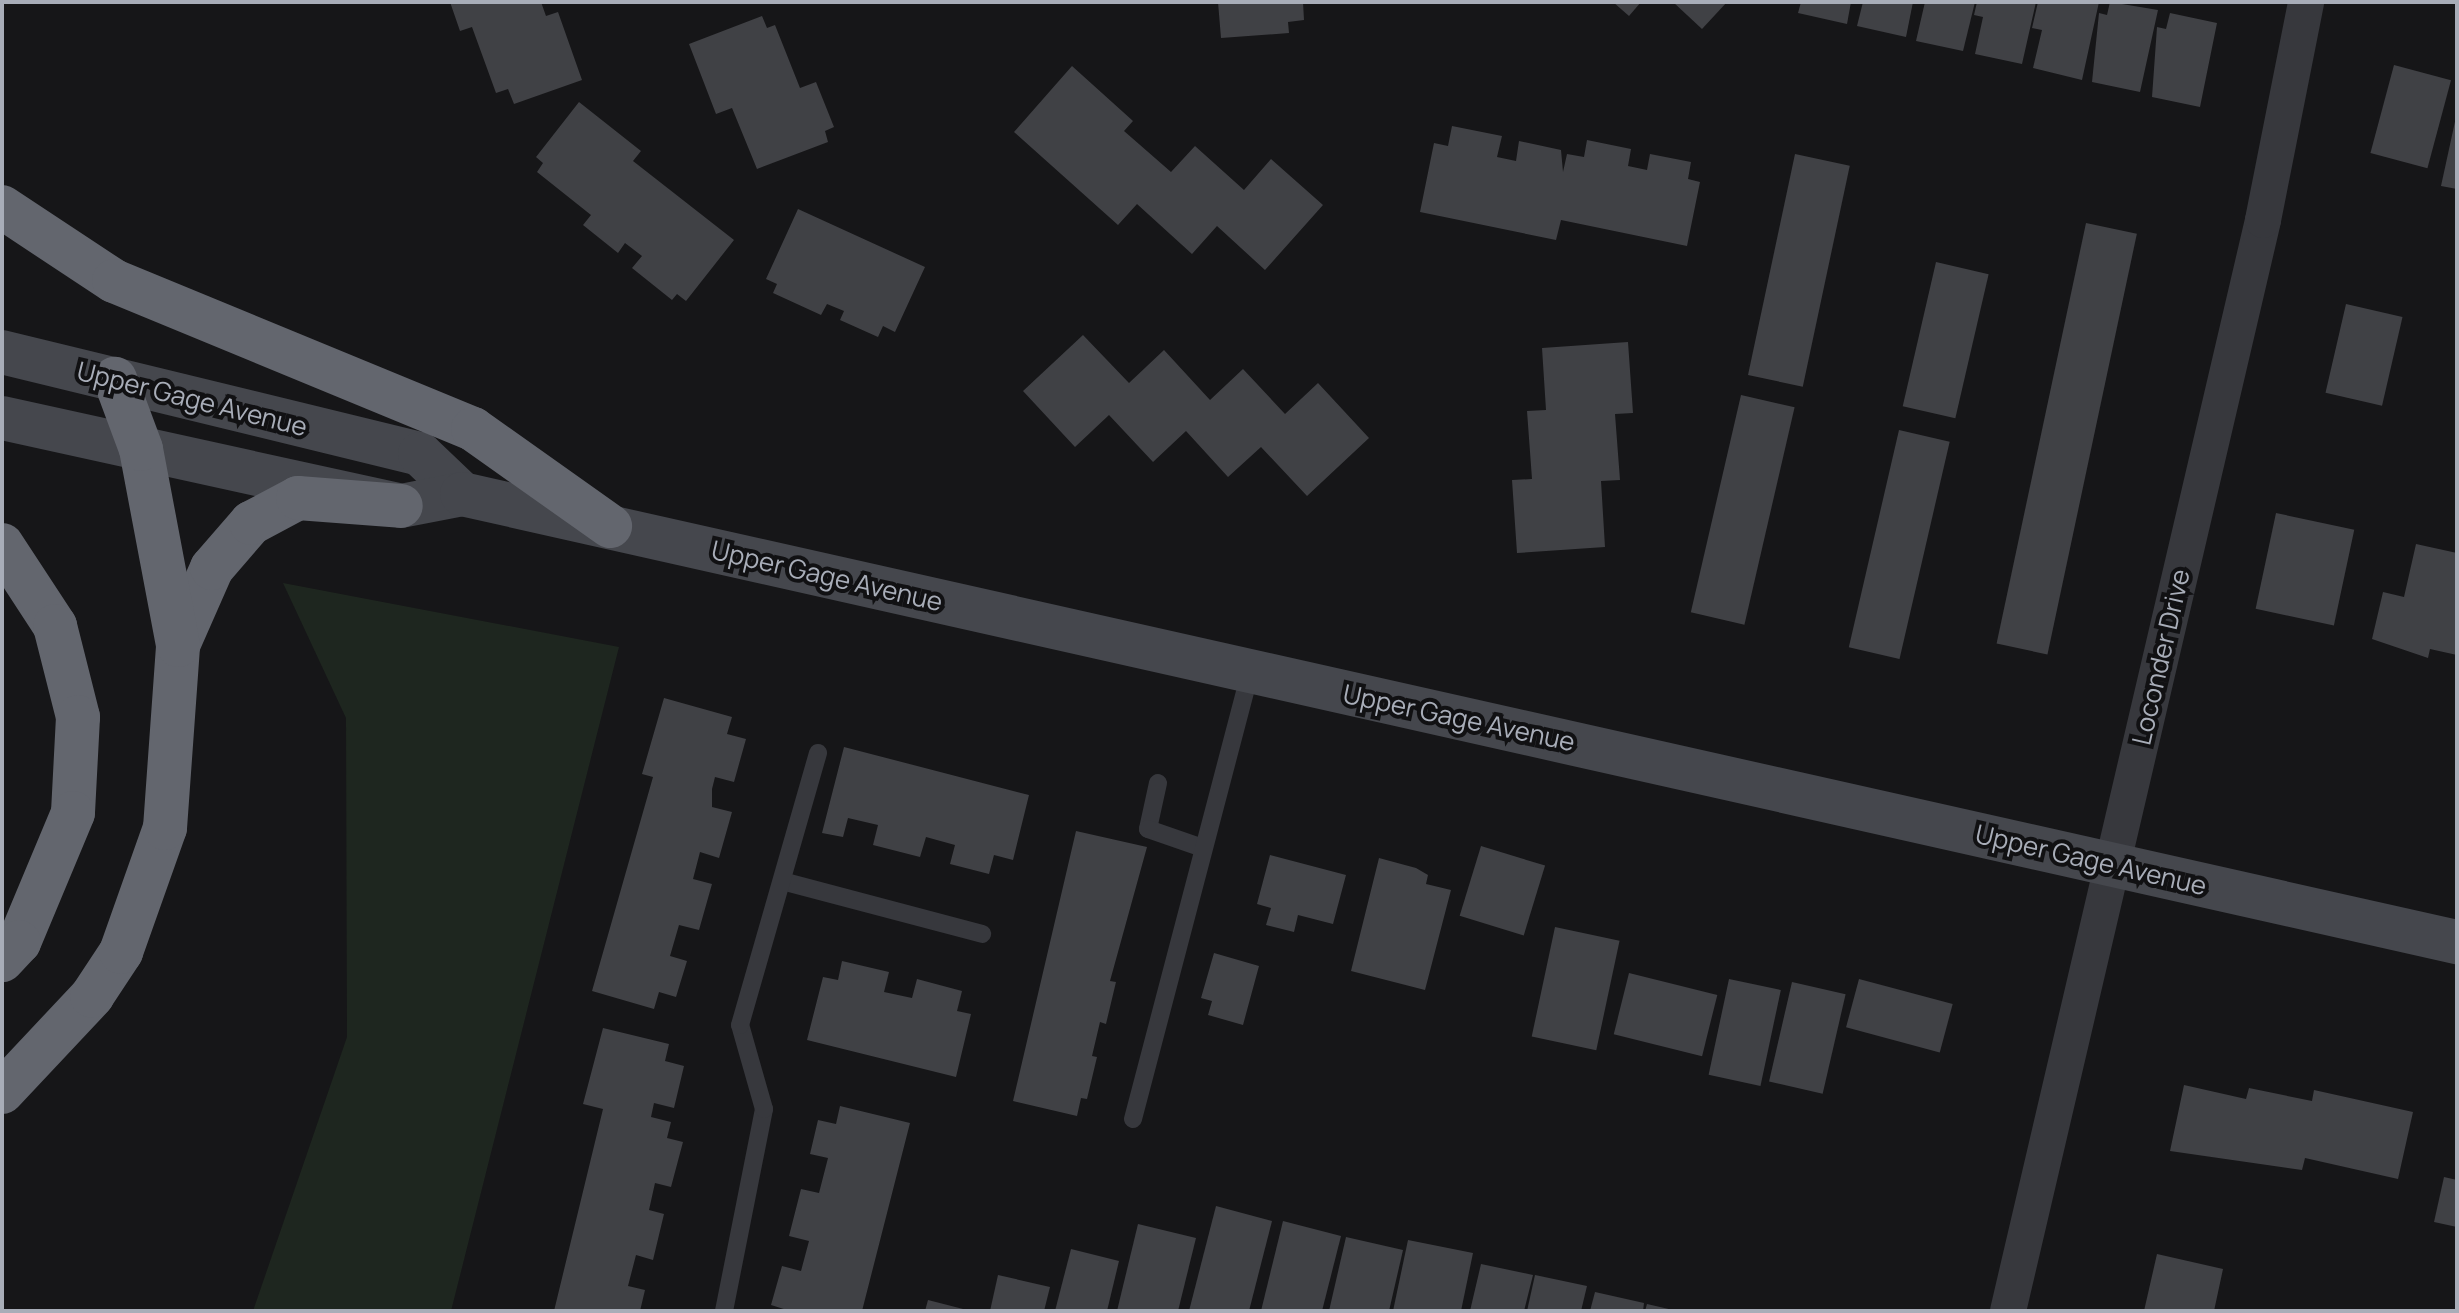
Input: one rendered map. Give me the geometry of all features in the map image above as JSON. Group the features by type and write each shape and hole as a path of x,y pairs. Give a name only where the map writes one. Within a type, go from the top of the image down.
{"highway":[{"path":"2,207 114,281 473,429 610,526"},
{"path":"2,1092 92,996 144,899 165,828 178,645 141,449 115,379"},
{"path":"178,645 212,568 251,523 298,498 401,506"},
{"path":"2,545 55,626 78,717 73,813 19,942 2,960"}],"main road":[{"name":"Upper Gage Avenue","path":"2,352 420,454 462,494"},
{"name":"Upper Gage Avenue","path":"2,418 401,506 462,494 1250,673 1769,784 2112,867 2457,942"}],"street":[{"name":"Loconder Drive","path":"2008,1311 2263,220 2306,2"}],"lane":[{"path":"1133,1119 1250,673"},
{"path":"724,1311 764,1109 740,1025 818,753"},
{"path":"1158,783 1148,829 1203,848"},
{"path":"782,881 982,934"}],"shaded area":[{"path":"283,583 619,647 451,1311 253,1311 347,1037 346,718"}],"building":[{"path":"450,2 541,2 546,16 558,12 582,80 514,104 508,89 496,93 472,27 460,31"},
{"path":"1218,2 1303,2 1304,20 1288,22 1289,33 1221,38"},
{"path":"1613,2 1641,2 1629,16"},
{"path":"1673,2 1727,2 1702,29"},
{"path":"1801,2 1851,2 1847,24 1798,13"},
{"path":"1863,2 1913,2 1906,37 1857,26"},
{"path":"1925,2 1975,2 1963,51 1916,41"},
{"path":"1977,2 2036,2 2022,64 1975,54 1983,17 1974,15"},
{"path":"2038,2 2099,2 2082,80 2033,68 2042,30 2032,28"},
{"path":"2110,2 2158,10 2140,92 2092,82 2099,13 2107,15"},
{"path":"2170,13 2217,23 2200,107 2152,97 2157,27 2166,29"},
{"path":"762,16 767,28 775,25 800,88 816,82 834,127 825,131 828,142 757,169 732,108 716,114 689,44"},
{"path":"2394,65 2451,80 2427,168 2370,153"},
{"path":"1072,66 1133,121 1124,131 1171,172 1195,146 1244,190 1271,159 1323,205 1265,270 1217,226 1192,254 1137,204 1118,225 1014,132"},
{"path":"579,102 641,151 633,161 734,240 686,301 677,294 672,300 632,268 642,256 625,243 618,253 583,225 591,215 537,172 543,163 536,157"},
{"path":"2457,117 2457,189 2441,186"},
{"path":"1452,126 1502,136 1497,157 1516,161 1519,141 1561,150 1563,172 1567,154 1584,157 1587,140 1631,149 1628,166 1647,170 1650,154 1691,162 1688,179 1700,182 1687,246 1561,220 1556,240 1420,212 1434,143 1448,146"},
{"path":"1795,154 1850,166 1803,387 1748,375"},
{"path":"798,209 925,267 895,332 883,326 878,337 840,320 844,311 827,304 821,315 773,293 777,284 766,279"},
{"path":"2086,223 2137,234 2047,654 1997,644"},
{"path":"1936,262 1989,274 1955,418 1903,406"},
{"path":"2346,304 2403,317 2382,406 2326,393"},
{"path":"1083,335 1129,383 1164,350 1210,400 1243,369 1285,414 1318,383 1369,438 1307,496 1261,447 1228,477 1186,431 1153,462 1109,415 1075,447 1023,391"},
{"path":"1628,342 1633,413 1615,414 1620,480 1601,481 1605,547 1517,553 1512,480 1532,479 1527,411 1546,410 1542,348"},
{"path":"1741,395 1795,407 1744,625 1691,612"},
{"path":"1899,430 1950,442 1900,659 1849,647"},
{"path":"2276,513 2354,530 2334,625 2256,609"},
{"path":"2416,544 2457,553 2457,655 2430,649 2428,658 2372,639 2383,592 2404,597"},
{"path":"664,698 732,717 727,734 746,739 734,782 715,777 712,789 712,807 732,812 719,858 700,852 693,879 712,884 699,930 679,925 670,956 687,961 676,997 659,992 654,1009 592,991 653,777 642,774"},
{"path":"844,747 1029,795 1013,860 994,855 989,874 950,864 955,845 926,837 920,857 873,845 878,825 848,818 843,837 822,833"},
{"path":"1076,831 1147,847 1110,981 1116,982 1106,1024 1100,1022 1092,1056 1097,1057 1087,1099 1081,1098 1077,1116 1013,1101"},
{"path":"1481,846 1545,866 1524,935 1460,916"},
{"path":"1270,855 1346,875 1333,924 1298,915 1294,932 1266,925 1271,908 1257,904"},
{"path":"1379,858 1416,868 1428,875 1426,884 1451,890 1425,990 1351,971"},
{"path":"1555,927 1620,941 1596,1050 1532,1037"},
{"path":"1214,953 1259,966 1243,1025 1208,1015 1212,1001 1201,998"},
{"path":"842,961 889,972 884,992 912,998 917,979 962,991 957,1011 971,1014 956,1077 807,1040 823,977 838,980"},
{"path":"1629,973 1717,995 1702,1056 1614,1034"},
{"path":"1729,979 1781,990 1760,1086 1709,1075"},
{"path":"1859,979 1953,1004 1940,1052 1846,1027"},
{"path":"1792,982 1846,994 1823,1094 1769,1081"},
{"path":"603,1028 669,1044 665,1061 684,1066 674,1108 654,1103 651,1117 671,1122 667,1138 683,1142 671,1187 655,1183 649,1210 664,1214 653,1260 636,1255 628,1286 645,1290 640,1311 554,1311 603,1109 583,1104"},
{"path":"2184,1085 2246,1099 2249,1088 2312,1101 2314,1090 2413,1112 2398,1179 2305,1158 2302,1170 2170,1151"},
{"path":"840,1106 910,1123 862,1311 790,1311 771,1305 782,1266 801,1271 809,1241 789,1236 801,1189 819,1193 828,1158 810,1154 818,1120 836,1124"},
{"path":"2444,1177 2457,1180 2457,1227 2434,1222"},
{"path":"1216,1206 1272,1221 1249,1311 1189,1311"},
{"path":"1283,1221 1341,1236 1322,1311 1261,1311"},
{"path":"1138,1224 1196,1238 1178,1311 1117,1311"},
{"path":"1346,1237 1403,1250 1389,1311 1329,1311"},
{"path":"1408,1240 1473,1253 1461,1311 1393,1311"},
{"path":"1071,1249 1119,1261 1107,1311 1055,1311"},
{"path":"2157,1254 2223,1269 2214,1311 2144,1311"},
{"path":"1481,1264 1533,1275 1524,1311 1470,1311"},
{"path":"998,1275 1050,1287 1044,1311 990,1311"},
{"path":"1535,1275 1587,1286 1581,1311 1527,1311"},
{"path":"1595,1292 1644,1303 1643,1311 1590,1311"},
{"path":"928,1300 967,1310 967,1311 925,1311"},
{"path":"1647,1304 1673,1310 1645,1311"}]}
